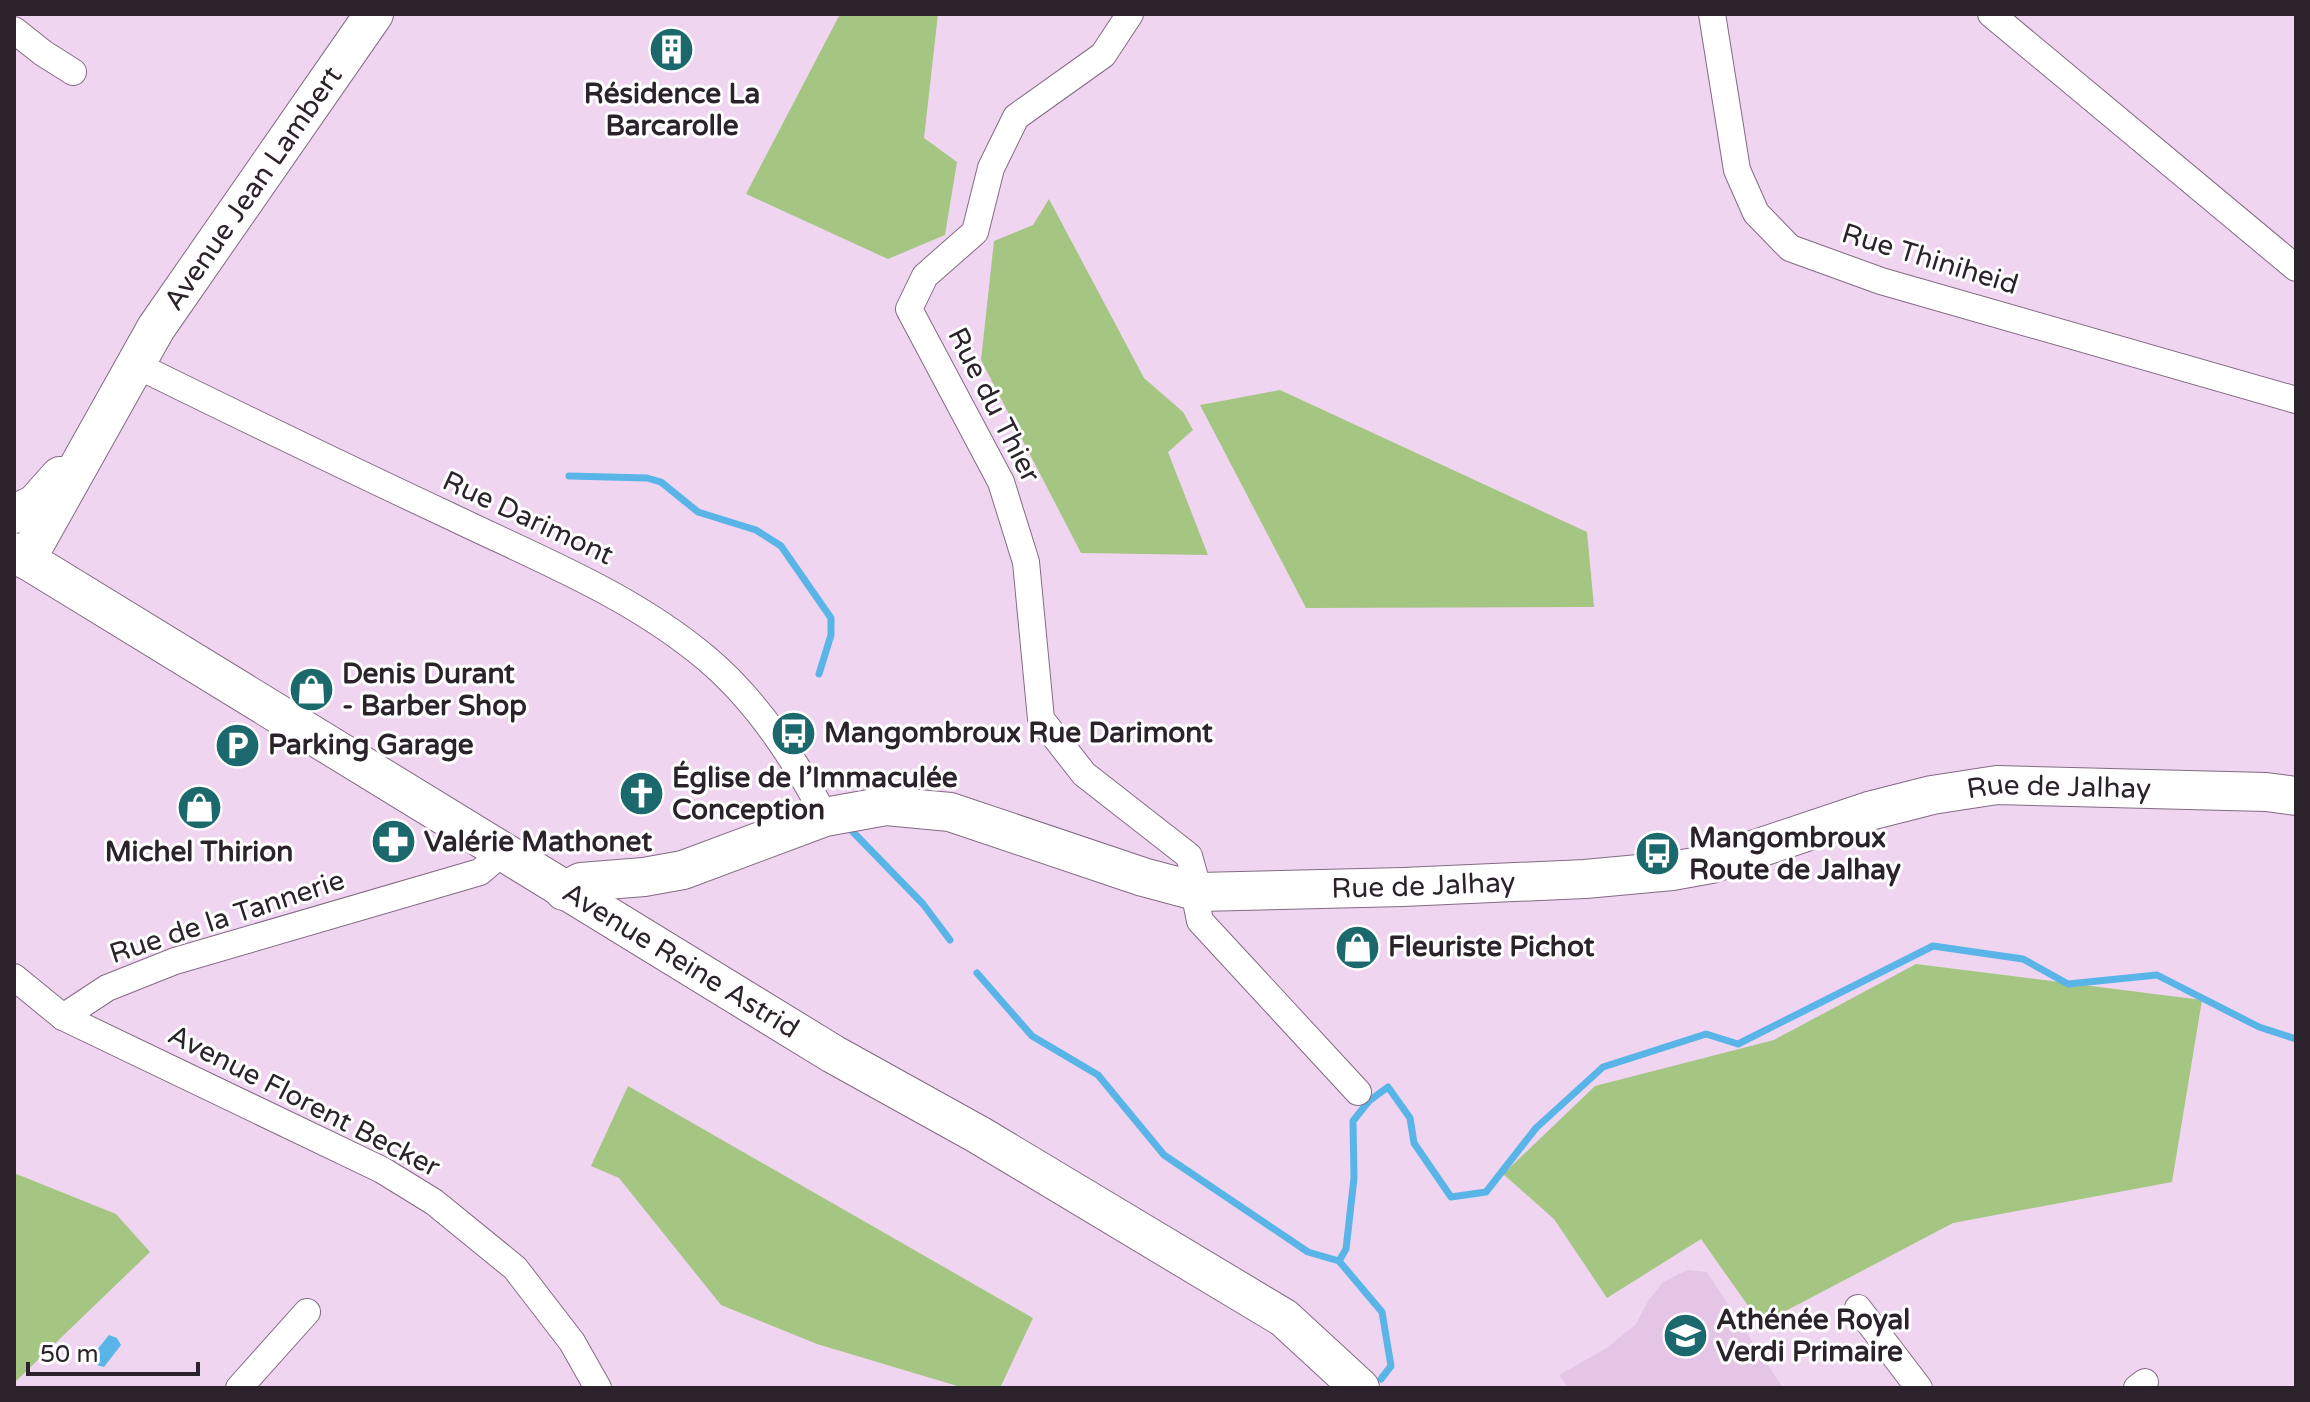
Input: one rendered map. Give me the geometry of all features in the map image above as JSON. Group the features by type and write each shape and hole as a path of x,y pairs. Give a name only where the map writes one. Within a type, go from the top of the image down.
{"main road":[{"name":"Avenue Jean Lambert","path":"20,556 156,328 374,14"},
{"name":"Avenue Jean Lambert","path":"14,514 35,504 54,486 134,364"},
{"name":"Avenue Reine Astrid","path":"20,556 833,1054 979,1135 1284,1318 1347,1382"},
{"name":"Rue de Jalhay","path":"564,891 581,882 683,870 825,817 886,806 950,812 1143,877 1199,892 1585,879 1672,871 1711,864 1869,811 1932,795 1997,785 2266,792 2296,796"}],"street":[{"name":"Rue du Thier","path":"1130,14 1103,55 1016,117 991,168 975,232 925,276 909,309 1001,482 1026,562 1041,719 1084,774 1189,856 1199,892"},
{"name":"Rue Thiniheid","path":"1712,14 1737,170 1756,213 1790,248 1881,281 2296,400"},
{"path":"1991,14 2296,268"},
{"path":"14,30 73,72"},
{"name":"Rue Darimont","path":"134,364 611,592 670,629 708,660 754,706 808,785 825,817"},
{"name":"Rue de la Tannerie","path":"63,1017 107,988 175,961 480,872 502,853"},
{"path":"1199,892 1197,906 1200,921 1358,1092"},
{"name":"Avenue Florent Becker","path":"14,977 63,1017 382,1170 434,1202 515,1268 572,1342 598,1388"},
{"path":"1858,1308 1919,1388"},
{"path":"239,1388 307,1312"}],"shaded area":[{"name":"Athénée Royal Verdi Primaire","path":"1687,1270 1707,1272 1783,1388 1568,1388 1559,1375 1607,1348 1636,1324 1663,1282"}],"green space":[{"path":"840,14 938,14 924,138 957,162 945,235 888,259 746,194"},
{"path":"1049,199 1144,378 1183,412 1193,430 1168,452 1208,555 1081,553 981,360 994,241 1033,225"},
{"path":"1280,390 1587,532 1594,607 1306,608 1200,405"},
{"path":"1916,964 2202,1000 2172,1182 1953,1223 1761,1324 1701,1239 1607,1298 1554,1219 1503,1174 1595,1086 1774,1040"},
{"path":"628,1086 1033,1318 1000,1388 964,1388 817,1344 721,1305 619,1178 591,1166"},
{"path":"14,1173 116,1214 150,1252 14,1383"}],"water":[{"path":"109,1335 117,1338 121,1345 104,1367 93,1364 92,1356"}],"waterway":[{"path":"569,476 647,478 661,482 698,512 756,530 781,546 831,618 831,635 819,674"},
{"path":"853,832 923,904 950,940"},
{"path":"1339,1261 1346,1249 1354,1178 1353,1121 1369,1101 1388,1087 1410,1118 1414,1143 1451,1197 1486,1192 1536,1128 1603,1067 1706,1034 1738,1044 1933,946 2023,959 2068,984 2157,975 2259,1027 2296,1039"},
{"path":"977,973 1032,1036 1098,1075 1164,1155 1308,1252 1339,1261 1382,1312 1391,1366 1381,1379"}],"place":[{"name":"Résidence La Barcarolle","path":"672,49"},
{"name":"Denis Durant - Barber Shop","path":"311,690"},
{"name":"Mangombroux Rue Darimont","path":"793,733"},
{"name":"Parking Garage","path":"237,745"},
{"name":"Église de l’Immaculée Conception","path":"641,794"},
{"name":"Michel Thirion","path":"199,808"},
{"name":"Valérie Mathonet","path":"393,842"},
{"name":"Mangombroux Route de Jalhay","path":"1658,854"},
{"name":"Fleuriste Pichot","path":"1357,947"},
{"name":"Athénée Royal Verdi Primaire","path":"1685,1336"}]}
